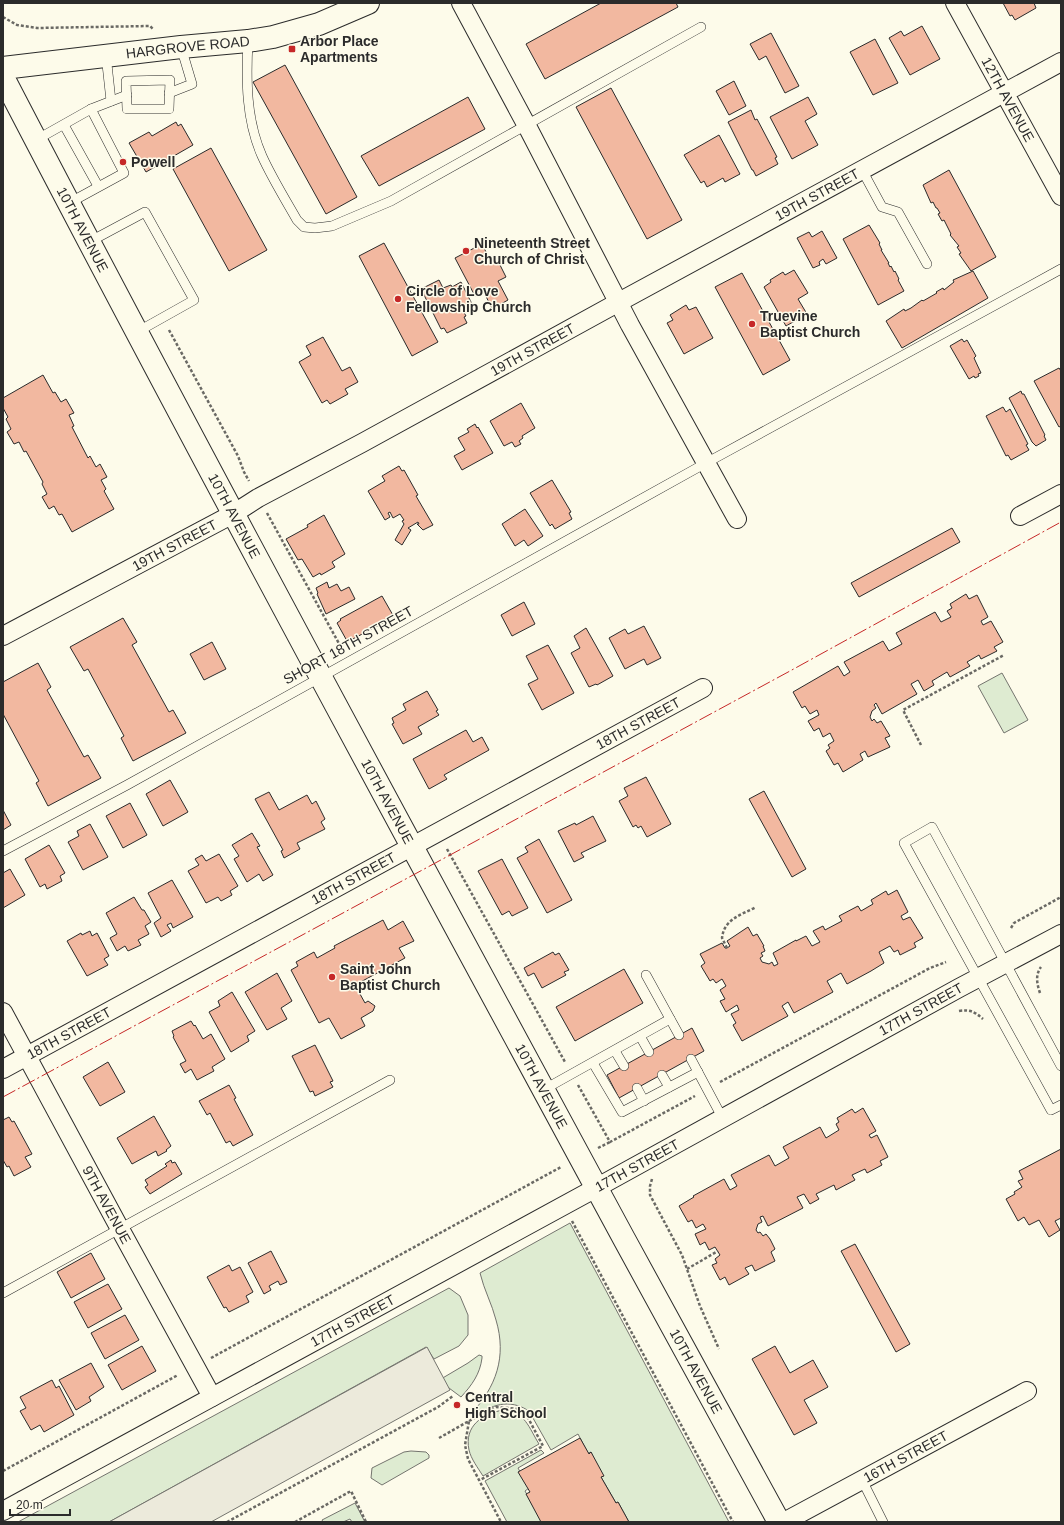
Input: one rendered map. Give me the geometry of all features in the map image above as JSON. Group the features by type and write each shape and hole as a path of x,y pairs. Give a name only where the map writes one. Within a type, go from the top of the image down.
{"main road":[{"name":"HARGROVE ROAD","path":"3,68 273,37 303,29 368,3"},
{"name":"10TH AVENUE","path":"3,77 233,514 543,1090 778,1522"}],"street":[{"path":"461,3 527,126 618,302 737,519"},
{"name":"12TH AVENUE","path":"955,3 1061,196"},
{"name":"19TH STREET","path":"3,636 233,514 258,498 362,443 618,302 1061,62"},
{"path":"1020,516 1061,494"},
{"name":"18TH STREET","path":"3,1069 703,688"},
{"name":"17TH STREET","path":"3,1511 596,1188 977,978 1061,934"},
{"name":"9TH AVENUE","path":"3,1012 212,1397"},
{"name":"16TH STREET","path":"784,1522 1027,1392"}],"lane":[{"path":"248,41 248,100 250,117 262,156 297,220 304,227 315,228 332,226 390,201 527,126 701,27"},
{"path":"169,93 192,84 178,48"},
{"path":"106,56 111,101"},
{"path":"170,80 169,109 127,110 127,95 126,81 170,80"},
{"path":"36,140 91,109 127,95"},
{"path":"69,203 124,173 91,109"},
{"path":"64,125 98,186"},
{"path":"862,170 882,207 898,212 927,264"},
{"path":"89,242 145,212 194,300 137,332"},
{"name":"SHORT 18TH STREET","path":"3,851 221,731 321,678 706,463 1061,269"},
{"path":"1061,1066 932,827 904,843 1051,1110 1061,1105"},
{"path":"646,975 678,1035"},
{"path":"543,1090 670,1019"},
{"path":"640,1036 649,1052"},
{"path":"615,1050 624,1066"},
{"path":"691,1059 723,1118"},
{"path":"593,1063 622,1112 698,1072"},
{"path":"662,1075 669,1087"},
{"path":"3,1293 390,1080"},
{"path":"637,1088 644,1101"},
{"path":"862,1480 883,1522"}],"path":[{"path":"3,17 17,25 37,28 150,26 178,48"},
{"path":"921,744 903,710 1004,655"},
{"path":"1011,928 1014,923 1061,897"},
{"path":"727,948 722,938 725,926 730,921 756,906"},
{"path":"1043,999 1037,985 1038,971 1044,963"},
{"path":"954,1012 966,1010 976,1012 987,1025"},
{"path":"3,1471 610,1142"},
{"path":"656,1175 650,1186 650,1195 682,1255 700,1306 719,1349"},
{"path":"563,1206 733,1522"},
{"path":"687,1269 718,1251"},
{"path":"227,1522 438,1407 453,1396"},
{"path":"439,1438 496,1407 519,1410 526,1414 543,1446 480,1480"},
{"path":"469,1421 465,1445 468,1459 501,1522"},
{"path":"295,1522 350,1491 366,1522"}],"green space":[{"path":"1002,673 1028,720 1004,733 978,686"},
{"path":"570,1223 729,1522 629,1522 618,1502 616,1503 601,1477 591,1452 588,1453 578,1434 551,1450 529,1411 522,1407 507,1404 494,1406 474,1417 471,1414 480,1404 493,1382 500,1359 499,1334 480,1273"},
{"path":"449,1288 460,1296 468,1315 468,1335 459,1346 434,1359 426,1347 109,1522 18,1522"},
{"path":"479,1355 482,1356 482,1358 477,1374 472,1384 461,1397 441,1382 441,1379"},
{"path":"503,1410 516,1413 526,1421 539,1444 483,1476 469,1450 469,1434 476,1422 488,1415"},
{"path":"541,1450 544,1453 518,1468 529,1488 525,1491 542,1522 507,1522 485,1481"},
{"path":"404,1452 426,1452 429,1455 429,1458 382,1485 371,1478 372,1468"},
{"path":"355,1503 365,1522 352,1522 350,1519 343,1522 323,1522 322,1520"}],"shaded area":[{"path":"427,1347 450,1390 211,1522 109,1522"}],"building":[{"path":"601,3 676,3 678,7 545,79 526,44"},
{"path":"1003,3 1034,3 1036,8 1015,20 1012,15 1010,16"},
{"path":"922,26 940,59 910,75 889,38 901,31 904,36"},
{"path":"771,33 799,86 785,93 766,56 759,60 750,44"},
{"path":"875,39 898,83 873,95 850,52"},
{"path":"285,65 357,197 326,214 253,82"},
{"path":"734,81 746,106 729,115 716,91"},
{"path":"611,88 682,220 647,239 576,107"},
{"path":"468,97 485,129 379,186 361,156"},
{"path":"808,97 817,114 805,121 818,145 792,159 770,117"},
{"path":"751,110 755,120 757,119 777,157 775,158 778,164 756,176 728,122"},
{"path":"176,122 178,126 181,124 193,145 146,172 129,143 149,132 152,136"},
{"path":"719,135 740,174 725,182 723,178 707,187 704,181 701,183 684,155"},
{"path":"211,148 267,250 229,271 173,169"},
{"path":"949,170 996,257 971,271 959,254 961,253 957,247 959,246 950,235 951,234 944,220 942,221 938,214 940,213 937,208 933,202 931,203 923,185"},
{"path":"869,225 880,243 881,250 890,267 891,266 894,272 895,271 904,291 878,305 843,239"},
{"path":"822,231 837,258 826,264 823,259 819,262 820,265 813,268 797,238 809,232 812,237"},
{"name":"Circle of Love Fellowship Church","path":"384,243 438,342 412,356 359,256"},
{"path":"482,244 492,264 498,261 506,277 498,281 508,300 492,309 484,292 475,296 455,258"},
{"path":"794,270 808,293 798,299 807,314 786,326 764,287 771,282 770,280 783,272 785,275"},
{"path":"973,271 988,298 902,348 886,321 904,309 905,311 911,308 943,288 944,290 954,282 953,280"},
{"name":"Truevine Baptist Church","path":"742,273 790,360 763,375 715,287"},
{"path":"439,280 443,288 451,285 452,287 461,282 472,304 462,309 466,316 464,317 467,323 447,333 444,328 441,329 421,289"},
{"path":"686,305 689,310 696,307 713,338 684,354 667,323 673,320 670,315"},
{"path":"323,337 342,371 350,367 358,382 345,389 348,394 330,404 327,400 322,403 299,362 311,355 306,346"},
{"path":"962,339 964,342 967,340 976,356 974,358 981,373 975,378 974,376 969,379 950,346"},
{"path":"1059,368 1061,371 1061,426 1059,427 1034,381"},
{"path":"43,375 53,393 55,392 61,402 66,399 74,413 69,415 74,426 72,427 88,458 90,456 96,467 100,464 107,477 101,480 106,489 104,491 114,509 72,532 62,514 59,515 54,506 49,509 42,497 47,494 42,484 43,482 26,451 24,452 19,442 14,444 7,432 11,429 6,419 8,417 3,408 3,398"},
{"path":"1021,391 1045,435 1046,440 1036,446 1032,442 1009,398"},
{"path":"521,403 535,428 522,436 523,438 519,441 521,444 515,447 512,442 504,446 490,421"},
{"path":"1003,407 1006,412 1010,409 1028,444 1026,445 1029,450 1011,460 1008,455 1006,456 986,416"},
{"path":"475,424 493,453 462,470 454,456 465,450 458,438 469,432 467,429"},
{"path":"399,466 402,471 404,470 418,495 416,496 433,525 423,530 417,524 419,524 418,522 408,528 411,530 402,545 395,540 404,524 402,521 404,520 400,514 393,518 390,512 388,513 390,517 385,520 368,491 385,481 382,476"},
{"path":"552,480 571,512 569,513 572,519 555,529 552,524 550,526 530,493"},
{"path":"525,509 543,536 528,546 524,540 515,546 502,524"},
{"path":"324,515 345,554 332,562 335,567 321,575 320,573 313,577 302,559 298,560 286,539 308,527 307,525"},
{"path":"952,528 960,542 859,597 851,583"},
{"path":"327,582 329,588 337,584 341,591 349,587 355,599 326,614 317,594 316,588"},
{"path":"966,594 969,599 977,595 988,617 981,621 983,625 991,621 1003,642 994,647 997,651 981,659 979,655 967,662 970,666 950,677 947,672 932,681 934,685 924,691 918,680 911,684 917,694 882,714 876,703 874,705 876,708 872,711 870,717 872,721 874,719 877,723 881,721 890,736 885,738 890,747 868,757 865,751 860,754 863,760 843,772 838,763 834,765 826,751 830,748 828,745 834,741 830,733 823,737 819,728 814,731 808,721 819,715 817,710 810,714 805,706 802,708 793,692 838,666 844,676 850,672 844,662 883,641 889,651 902,644 896,633 935,612 941,622 951,617 947,611 952,608 950,604"},
{"path":"382,596 394,617 347,641 337,623 341,620 340,619"},
{"path":"524,602 535,624 512,636 501,615"},
{"path":"123,618 137,642 132,645 169,712 173,710 186,733 133,761 121,738 124,736 88,669 84,671 70,647"},
{"path":"644,626 661,658 647,665 644,659 625,669 609,638 625,629 628,634"},
{"path":"586,628 613,676 597,685 596,684 589,687 571,653 580,648 574,636"},
{"path":"212,642 226,669 204,680 190,654"},
{"path":"548,645 574,693 542,710 528,684 538,679 526,656"},
{"path":"38,663 51,687 47,690 84,757 88,755 101,778 48,806 36,783 39,781 3,714 3,682"},
{"path":"427,691 438,710 436,711 439,715 418,727 422,734 403,744 392,724 394,723 392,718 406,710 403,704"},
{"path":"466,730 473,742 482,737 489,750 444,775 447,779 429,789 413,759"},
{"path":"646,777 671,824 647,837 641,826 638,828 636,825 633,827 619,801 628,796 624,788"},
{"path":"170,780 188,812 163,826 146,794"},
{"path":"764,791 806,869 792,877 749,799"},
{"path":"269,792 279,810 307,795 312,804 316,801 325,819 321,822 325,829 297,843 300,849 284,858 281,851 283,850 255,799"},
{"path":"130,803 147,835 123,848 106,816"},
{"path":"3,810 11,825 3,830"},
{"path":"593,816 606,841 581,853 584,857 574,862 558,831 575,823 576,825"},
{"path":"90,824 108,857 83,870 68,842 79,836 77,831"},
{"path":"252,833 260,846 257,847 273,875 263,881 259,874 247,882 234,859 239,856 232,845"},
{"path":"539,839 572,900 547,913 517,858 528,852 525,847"},
{"path":"49,845 65,873 60,876 62,881 47,889 45,884 40,887 25,859"},
{"path":"219,854 238,886 230,891 232,895 221,901 218,897 206,903 188,871 199,865 195,859 202,855 206,861"},
{"path":"502,859 528,908 512,916 509,911 502,915 478,871"},
{"path":"10,869 25,895 3,908 3,873"},
{"path":"172,880 193,917 173,928 171,923 167,925 171,931 161,937 154,923 161,918 148,893"},
{"path":"897,890 908,912 901,916 903,920 910,917 923,938 914,943 916,947 900,955 898,950 894,952 890,946 879,952 884,963 847,984 841,973 827,981 833,992 794,1013 788,1002 782,1006 788,1016 742,1041 733,1025 736,1023 731,1014 739,1010 737,1005 726,1012 720,1001 725,999 720,990 726,986 722,979 716,983 713,979 710,981 701,966 705,963 700,954 722,943 725,948 727,948 730,946 727,941 748,927 753,936 757,934 764,946 765,951 761,953 763,956 760,958 762,962 769,964 772,962 774,966 778,964 773,953 806,936 812,946 820,942 813,931 823,926 825,930 842,921 839,916 858,906 861,911 873,904 871,900 886,891 888,895"},
{"path":"134,897 151,922 145,926 149,934 138,940 141,945 128,951 125,946 117,951 110,938 117,934 106,913"},
{"name":"Saint John Baptist Church","path":"383,920 388,930 403,921 414,941 399,948 405,958 355,985 365,1003 368,1001 375,1006 373,1011 361,1018 365,1026 341,1039 329,1018 319,1023 291,970 298,966 296,962 314,952 317,958 335,948 334,946"},
{"path":"90,931 92,936 97,933 109,956 104,959 108,965 87,976 67,941 81,933 82,935"},
{"path":"553,952 555,955 559,953 569,970 564,972 566,975 542,988 534,973 528,976 524,968"},
{"path":"624,969 643,1003 575,1041 556,1007"},
{"path":"277,973 292,1001 281,1008 287,1019 267,1030 245,992"},
{"path":"232,992 255,1031 247,1036 249,1041 231,1052 209,1012 220,1006 218,1001"},
{"path":"191,1021 203,1039 211,1034 225,1059 212,1067 214,1071 197,1080 191,1069 185,1073 180,1064 186,1061 173,1037 172,1031"},
{"path":"692,1028 704,1051 619,1098 607,1075"},
{"path":"315,1045 333,1081 330,1082 333,1087 315,1096 313,1091 310,1092 292,1056"},
{"path":"108,1062 125,1092 100,1106 83,1077"},
{"path":"229,1085 236,1098 234,1099 253,1135 233,1146 230,1141 226,1143 210,1113 207,1115 199,1101"},
{"path":"863,1108 876,1131 869,1135 871,1138 877,1135 888,1157 880,1161 882,1165 867,1173 865,1169 852,1175 855,1180 836,1190 834,1185 816,1194 819,1199 810,1204 804,1194 797,1197 803,1208 768,1226 763,1216 760,1217 762,1222 758,1224 756,1230 763,1236 766,1234 770,1239 775,1249 771,1252 775,1261 755,1271 752,1265 745,1268 749,1274 729,1285 725,1277 720,1280 712,1265 717,1263 715,1259 720,1255 715,1247 709,1250 705,1242 700,1245 695,1234 706,1229 703,1224 696,1228 692,1220 688,1222 679,1206 694,1197 693,1196 724,1179 730,1190 737,1186 731,1175 769,1155 775,1166 789,1158 783,1147 820,1127 826,1138 839,1130 836,1124 839,1122 837,1118 852,1109 855,1113"},
{"path":"154,1116 171,1146 166,1150 167,1151 158,1156 156,1151 132,1164 117,1138"},
{"path":"9,1117 12,1122 14,1121 32,1154 25,1157 31,1167 14,1176 9,1166 7,1167 3,1160 3,1120"},
{"path":"1061,1149 1061,1218 1055,1221 1060,1230 1049,1237 1039,1220 1029,1225 1024,1217 1018,1221 1006,1199 1015,1194 1014,1192 1022,1187 1018,1181 1023,1179 1019,1171"},
{"path":"171,1160 172,1163 175,1162 182,1174 150,1194 145,1187 148,1185 145,1180 167,1166 165,1164"},
{"path":"855,1244 910,1344 896,1352 841,1251"},
{"path":"271,1251 287,1282 280,1285 278,1281 269,1286 271,1290 264,1294 248,1263"},
{"path":"91,1253 105,1279 71,1298 57,1272"},
{"path":"229,1265 232,1271 240,1267 253,1292 246,1296 249,1302 229,1312 226,1307 224,1308 207,1277"},
{"path":"108,1284 122,1309 88,1328 74,1302"},
{"path":"125,1315 139,1340 105,1359 91,1333"},
{"path":"142,1346 156,1371 122,1390 108,1365"},
{"path":"775,1346 790,1373 813,1360 828,1387 804,1400 817,1423 794,1435 752,1359"},
{"path":"91,1363 104,1387 89,1397 91,1401 76,1410 59,1380"},
{"path":"52,1380 56,1388 59,1386 74,1415 44,1432 40,1425 31,1430 20,1411 26,1408 20,1397"},
{"path":"580,1438 589,1454 591,1452 604,1476 601,1477 616,1503 618,1502 629,1522 541,1522 526,1494 530,1492 518,1472"}],"power":[{"path":"3,1097 790,671 1061,522"}],"place":[{"name":"Arbor Place Apartments","path":"292,49"},
{"name":"Powell","path":"123,162"},
{"name":"Nineteenth Street Church of Christ","path":"466,251"},
{"name":"Circle of Love Fellowship Church","path":"398,299"},
{"name":"Truevine Baptist Church","path":"752,324"},
{"name":"Saint John Baptist Church","path":"332,977"},
{"name":"Central High School","path":"457,1405"}]}
